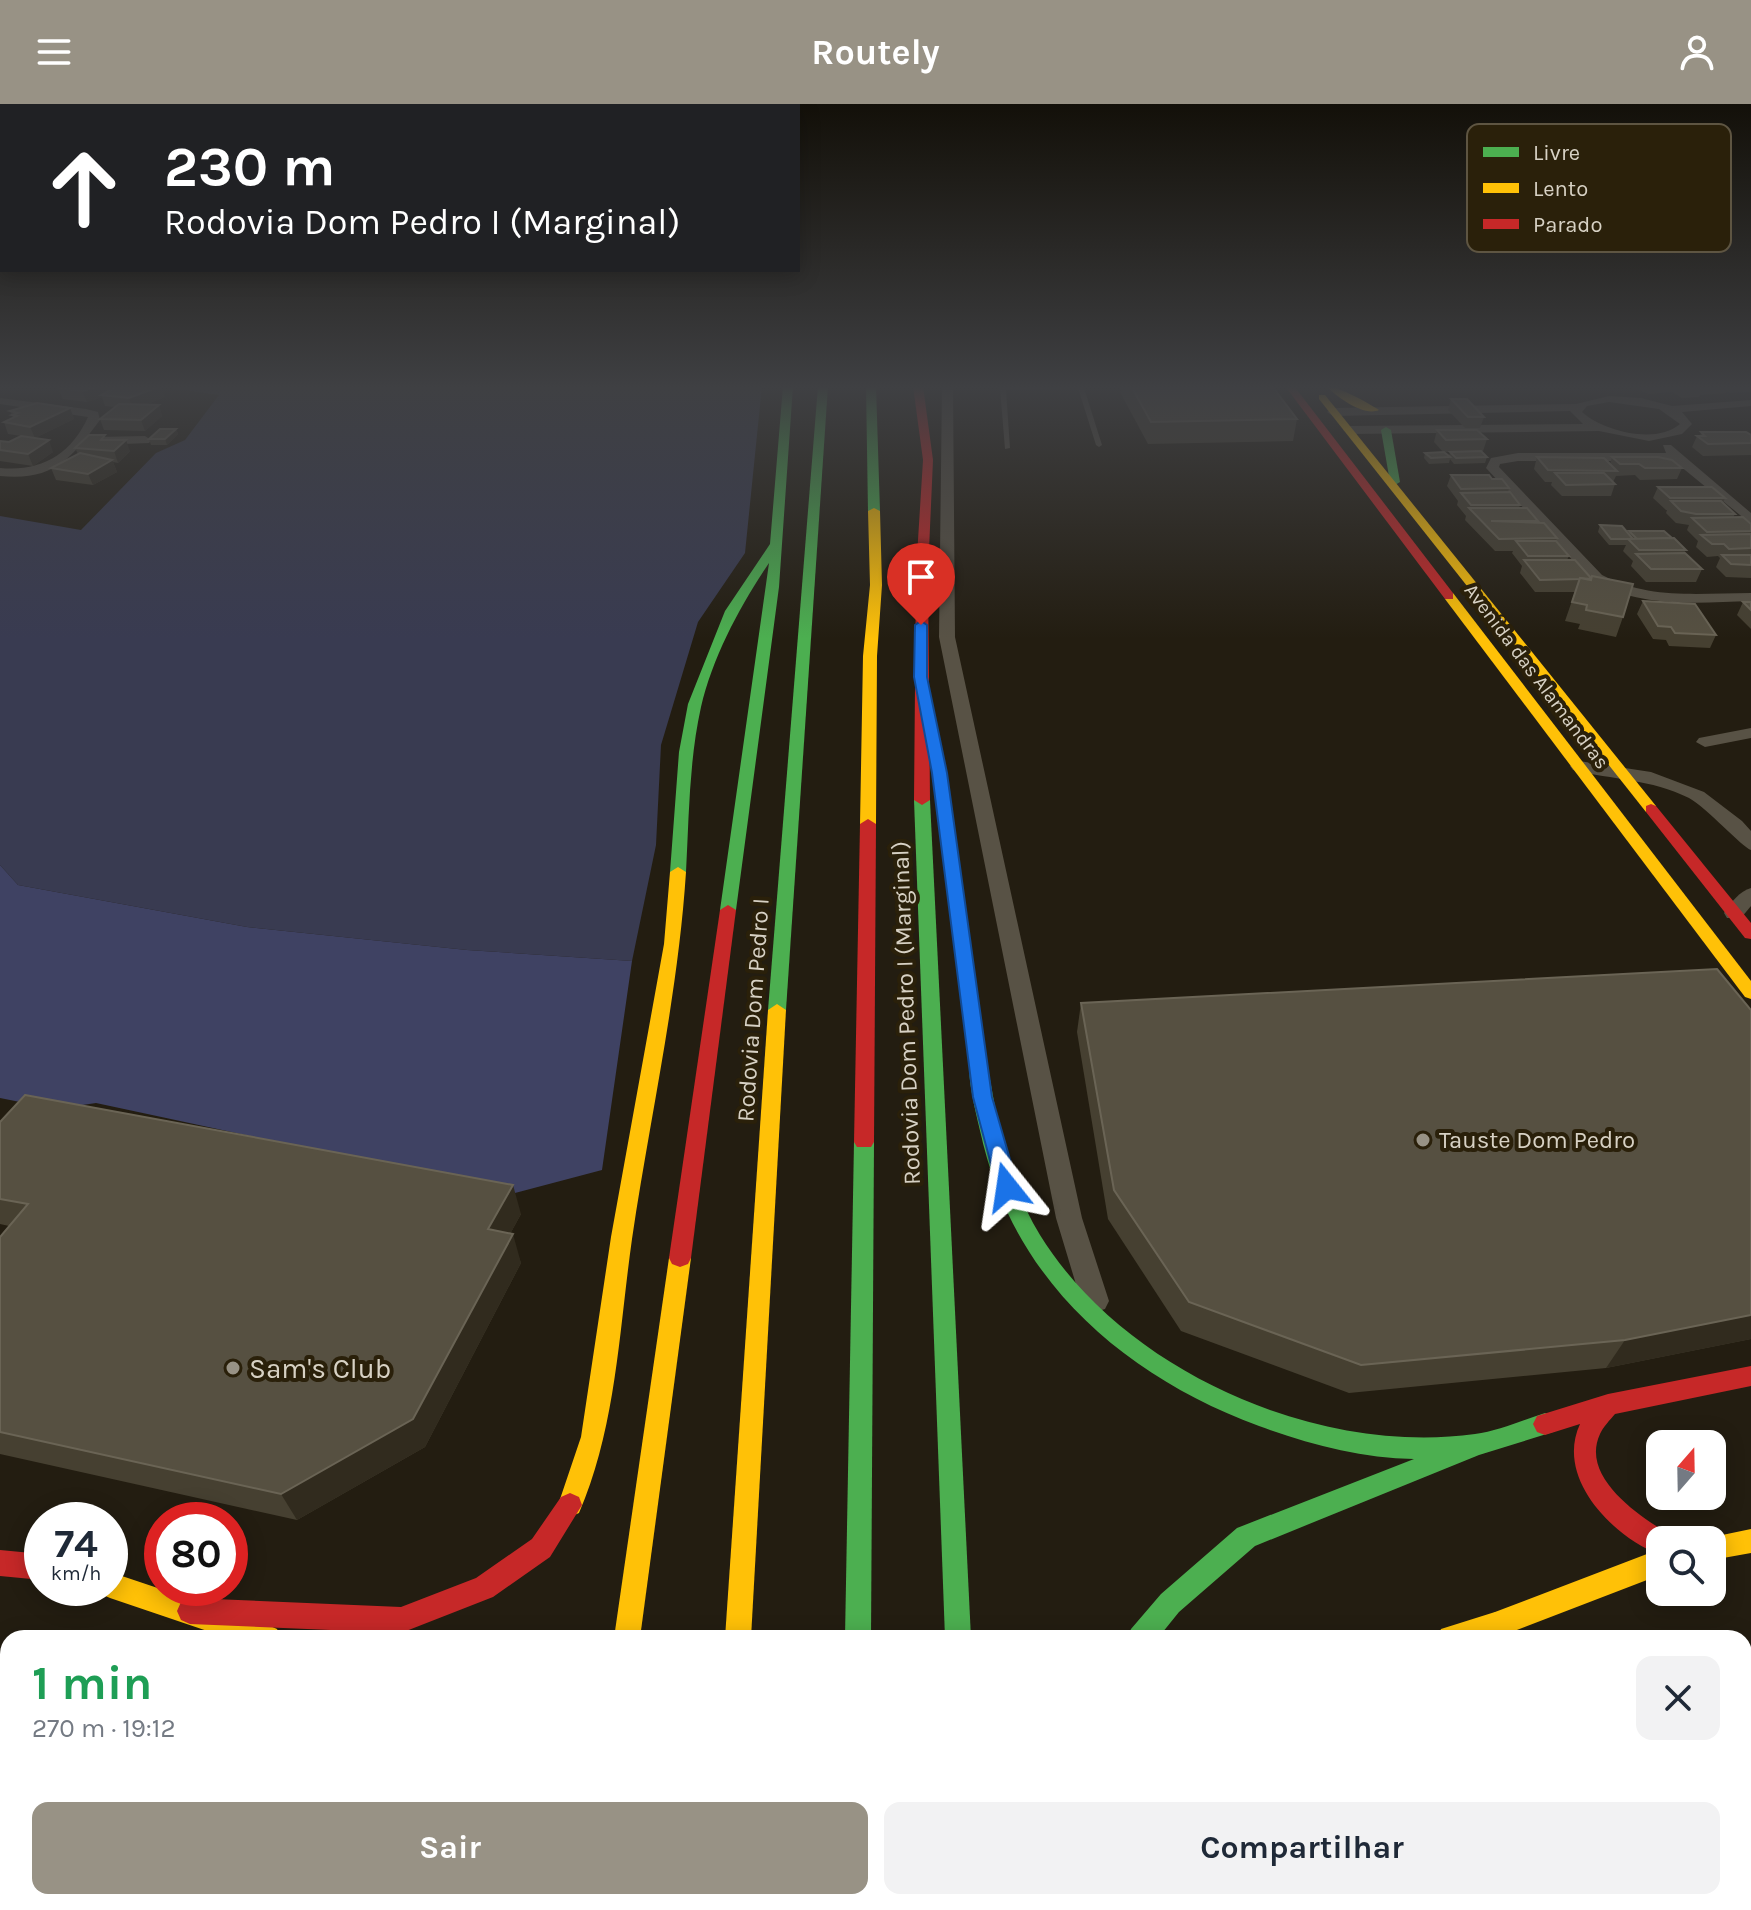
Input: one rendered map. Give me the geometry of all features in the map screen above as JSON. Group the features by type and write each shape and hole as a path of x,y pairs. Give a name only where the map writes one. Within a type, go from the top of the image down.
{"main road":[{"name":"Rodovia Dom Pedro I","path":"628,1630 773,587 781,470"},
{"name":"Rodovia Dom Pedro I","path":"739,1630 772,1070 815,470"},
{"path":"858,1630 870,656 875,553 873,470"},
{"path":"875,553 886,470"},
{"name":"Rodovia Dom Pedro I (Marginal)","path":"928,470 920,677 925,913 958,1630"},
{"name":"Avenida das Alamandras","path":"1353,470 1751,993"},
{"name":"Avenida das Alamandras","path":"1381,470 1751,934"},
{"path":"1395,470 1395,488"},
{"path":"1403,536 1433,535"},
{"path":"190,1611 401,1620 484,1588 541,1548 574,1500 593,1437 622,1237 673,944 686,752 695,704 731,611 774,547"},
{"path":"920,677 940,773 983,1097 1007,1187 1034,1241 1067,1292 1104,1329 1178,1379 1272,1423 1378,1446 1477,1445"},
{"path":"1147,1630 1170,1603 1246,1537 1477,1445 1608,1405 1751,1376"},
{"path":"1608,1405 1586,1438 1588,1469 1608,1503 1646,1532"},
{"path":"1726,1545 1751,1541"},
{"path":"0,1563 24,1565"},
{"path":"1478,1630 1646,1567"},
{"path":"128,1591 245,1630"},
{"path":"188,1630 190,1611"},
{"path":"1488,1630 1495,1625"}],"street":[{"path":"0,472 38,474 47,470"},
{"path":"947,470 947,637 1069,1218 1104,1329"},
{"path":"1494,470 1597,578 1614,590 1643,598 1751,597"},
{"path":"1693,470 1751,520"},
{"path":"1705,742 1751,733"},
{"path":"1579,766 1619,768 1679,787 1713,807 1747,834"},
{"path":"1734,913 1751,894"}],"shaded area":[{"path":"139,470 753,470 745,553 698,622 661,745 656,845 632,961 467,950 247,927 18,885 0,865 0,516 81,530"},
{"path":"0,865 18,885 247,927 467,950 632,961 602,1170 515,1193 96,1103 55,1109 0,1098"}],"building":[{"path":"65,470 94,470 88,474"},
{"path":"1555,473 1604,473 1615,484 1566,485"},
{"path":"1451,475 1489,475 1492,479 1502,479 1509,488 1461,489"},
{"path":"1658,487 1712,487 1725,498 1670,498"},
{"path":"1510,492 1520,505 1471,505 1461,493"},
{"path":"1671,501 1721,501 1735,514 1681,511"},
{"path":"1469,508 1527,508 1538,521 1491,521 1544,523 1557,538 1499,539"},
{"path":"1743,517 1751,524 1751,531 1707,532 1692,518"},
{"path":"1600,525 1622,526 1633,539 1611,539"},
{"path":"1629,531 1664,531 1672,538 1637,539"},
{"path":"1751,534 1751,548 1729,549 1724,544 1712,544 1701,535"},
{"path":"1674,538 1686,550 1639,550 1628,539"},
{"path":"1516,541 1556,541 1569,556 1528,556"},
{"path":"1685,553 1702,569 1651,569 1636,554"},
{"path":"1722,555 1751,555 1751,565 1731,564"},
{"path":"1524,560 1575,560 1591,579 1540,580"},
{"path":"1592,576 1633,584 1623,617 1586,610 1587,605 1572,602 1580,578 1591,580"},
{"path":"1643,601 1695,604 1716,635 1675,633 1671,627 1658,626"},
{"name":"Tauste Dom Pedro","path":"1717,969 1751,1010 1751,1315 1625,1340 1361,1365 1189,1302 1114,1190 1081,1003"},
{"name":"Sam's Club","path":"25,1095 513,1185 488,1229 513,1234 413,1419 281,1494 0,1432 0,1237 28,1204 0,1199 0,1122"}],"traffic: fast":[{"path":"728,910 773,587 782,470"},
{"path":"777,1010 817,470"},
{"path":"873,470 874,511"},
{"path":"1393,470 1395,482"},
{"path":"678,872 686,752 695,704 731,611 774,547"},
{"path":"922,800 958,1630"},
{"path":"978,1062 996,1155 1012,1200 1033,1242 1063,1284 1100,1322 1141,1355 1186,1383 1284,1425 1335,1438 1386,1446 1477,1445"},
{"path":"858,1630 864,1142"},
{"path":"1147,1630 1170,1603 1246,1537 1477,1445 1545,1424"},
{"path":"1488,1630 1495,1625"}],"traffic: slow":[{"path":"1381,470 1651,809"},
{"path":"868,824 870,656 876,585 874,511"},
{"path":"1449,596 1751,993"},
{"path":"570,1505 593,1437 622,1237 673,944 678,872"},
{"path":"738,1630 777,1010"},
{"path":"628,1630 680,1258"},
{"path":"1726,1545 1751,1541"},
{"path":"1478,1630 1646,1567"},
{"path":"128,1591 244,1630"}],"traffic: jam":[{"path":"922,800 922,572 927,470"},
{"path":"1353,470 1449,596"},
{"path":"944,807 978,1062"},
{"path":"1651,809 1751,934"},
{"path":"864,1142 868,824"},
{"path":"680,1258 728,910"},
{"path":"1545,1424 1608,1405 1751,1376"},
{"path":"1608,1405 1587,1436 1585,1453 1588,1469 1606,1499 1646,1534"},
{"path":"190,1611 401,1620 484,1588 541,1548 570,1505"},
{"path":"0,1563 24,1565"}],"place":[{"name":"Tauste Dom Pedro","path":"1423,1140"},
{"name":"Sam's Club","path":"233,1368"}],"route":[{"path":"921,625 920,677 940,773 983,1097 1007,1187"}]}
